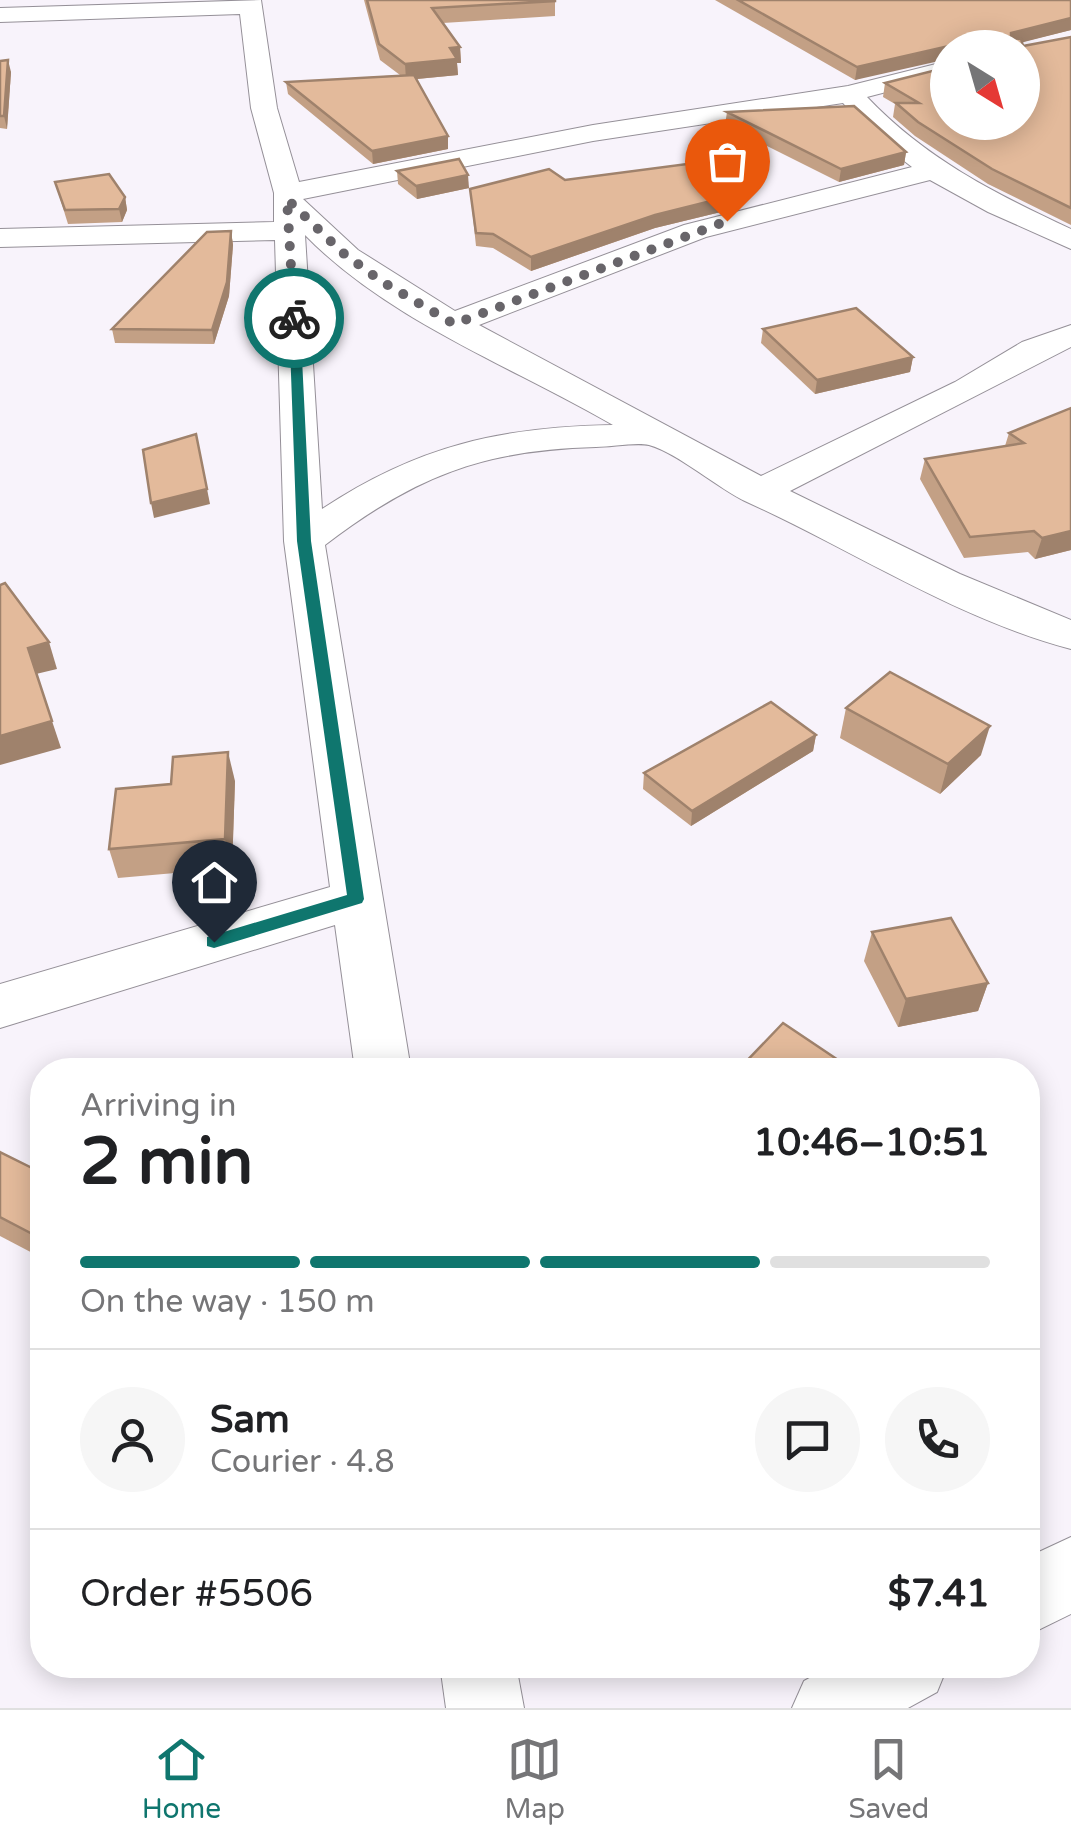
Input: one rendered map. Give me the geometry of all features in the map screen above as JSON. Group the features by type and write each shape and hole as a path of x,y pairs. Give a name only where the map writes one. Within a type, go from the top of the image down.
{"street":[{"path":"0,15 250,3 264,108 289,208 304,541 381,1058"},
{"path":"0,238 289,208 593,134 849,94 930,73"},
{"path":"849,94 888,134 934,170 986,201 1071,240"},
{"path":"454,324 695,230 934,170"},
{"path":"289,208 381,281 757,493 957,591 1071,635"},
{"path":"757,493 967,388 1034,349 1071,335"},
{"path":"304,541 351,504 402,477 452,458 517,441 654,434"},
{"path":"0,1006 356,899"},
{"path":"1040,1591 1071,1574"},
{"path":"480,1678 486,1708"},
{"path":"831,1708 886,1678"}],"building":[{"path":"367,0 555,1 432,8 460,47 450,48 457,59 405,64 379,44"},
{"path":"738,0 1071,0 1071,18 1023,30 930,30 930,50 857,67"},
{"path":"1071,37 1071,208 992,169 946,140 1040,140 1040,43"},
{"path":"8,60 4,116 0,116 0,61"},
{"path":"930,72 930,130 896,103 919,103 885,83"},
{"path":"414,75 448,136 372,151 286,82"},
{"path":"854,106 906,152 841,169 727,112"},
{"path":"459,159 468,175 416,186 397,171"},
{"path":"687,164 727,197 655,215 531,257 493,234 476,233 470,189 549,169 565,180"},
{"path":"109,174 125,197 119,209 65,210 55,182"},
{"path":"231,231 227,282 212,330 112,329 207,232"},
{"path":"856,308 913,357 817,380 763,329"},
{"path":"1071,408 1071,531 1042,538 1034,531 970,537 925,459 1024,443 1009,433"},
{"path":"196,434 207,489 151,503 143,450"},
{"path":"5,583 49,642 28,648 52,721 0,736 0,585"},
{"path":"890,672 990,726 948,764 846,708"},
{"path":"771,702 816,735 692,811 644,773"},
{"path":"228,752 225,839 109,849 116,789 171,784 173,757"},
{"path":"951,918 988,983 906,999 872,932"},
{"path":"783,1023 835,1058 749,1058"},
{"path":"0,1152 30,1167 30,1233 0,1217"}],"way so far":[{"path":"294,318 287,199 343,253 381,281 454,324 727,221"}],"route":[{"path":"214,942 356,899 304,541 294,318"}]}
